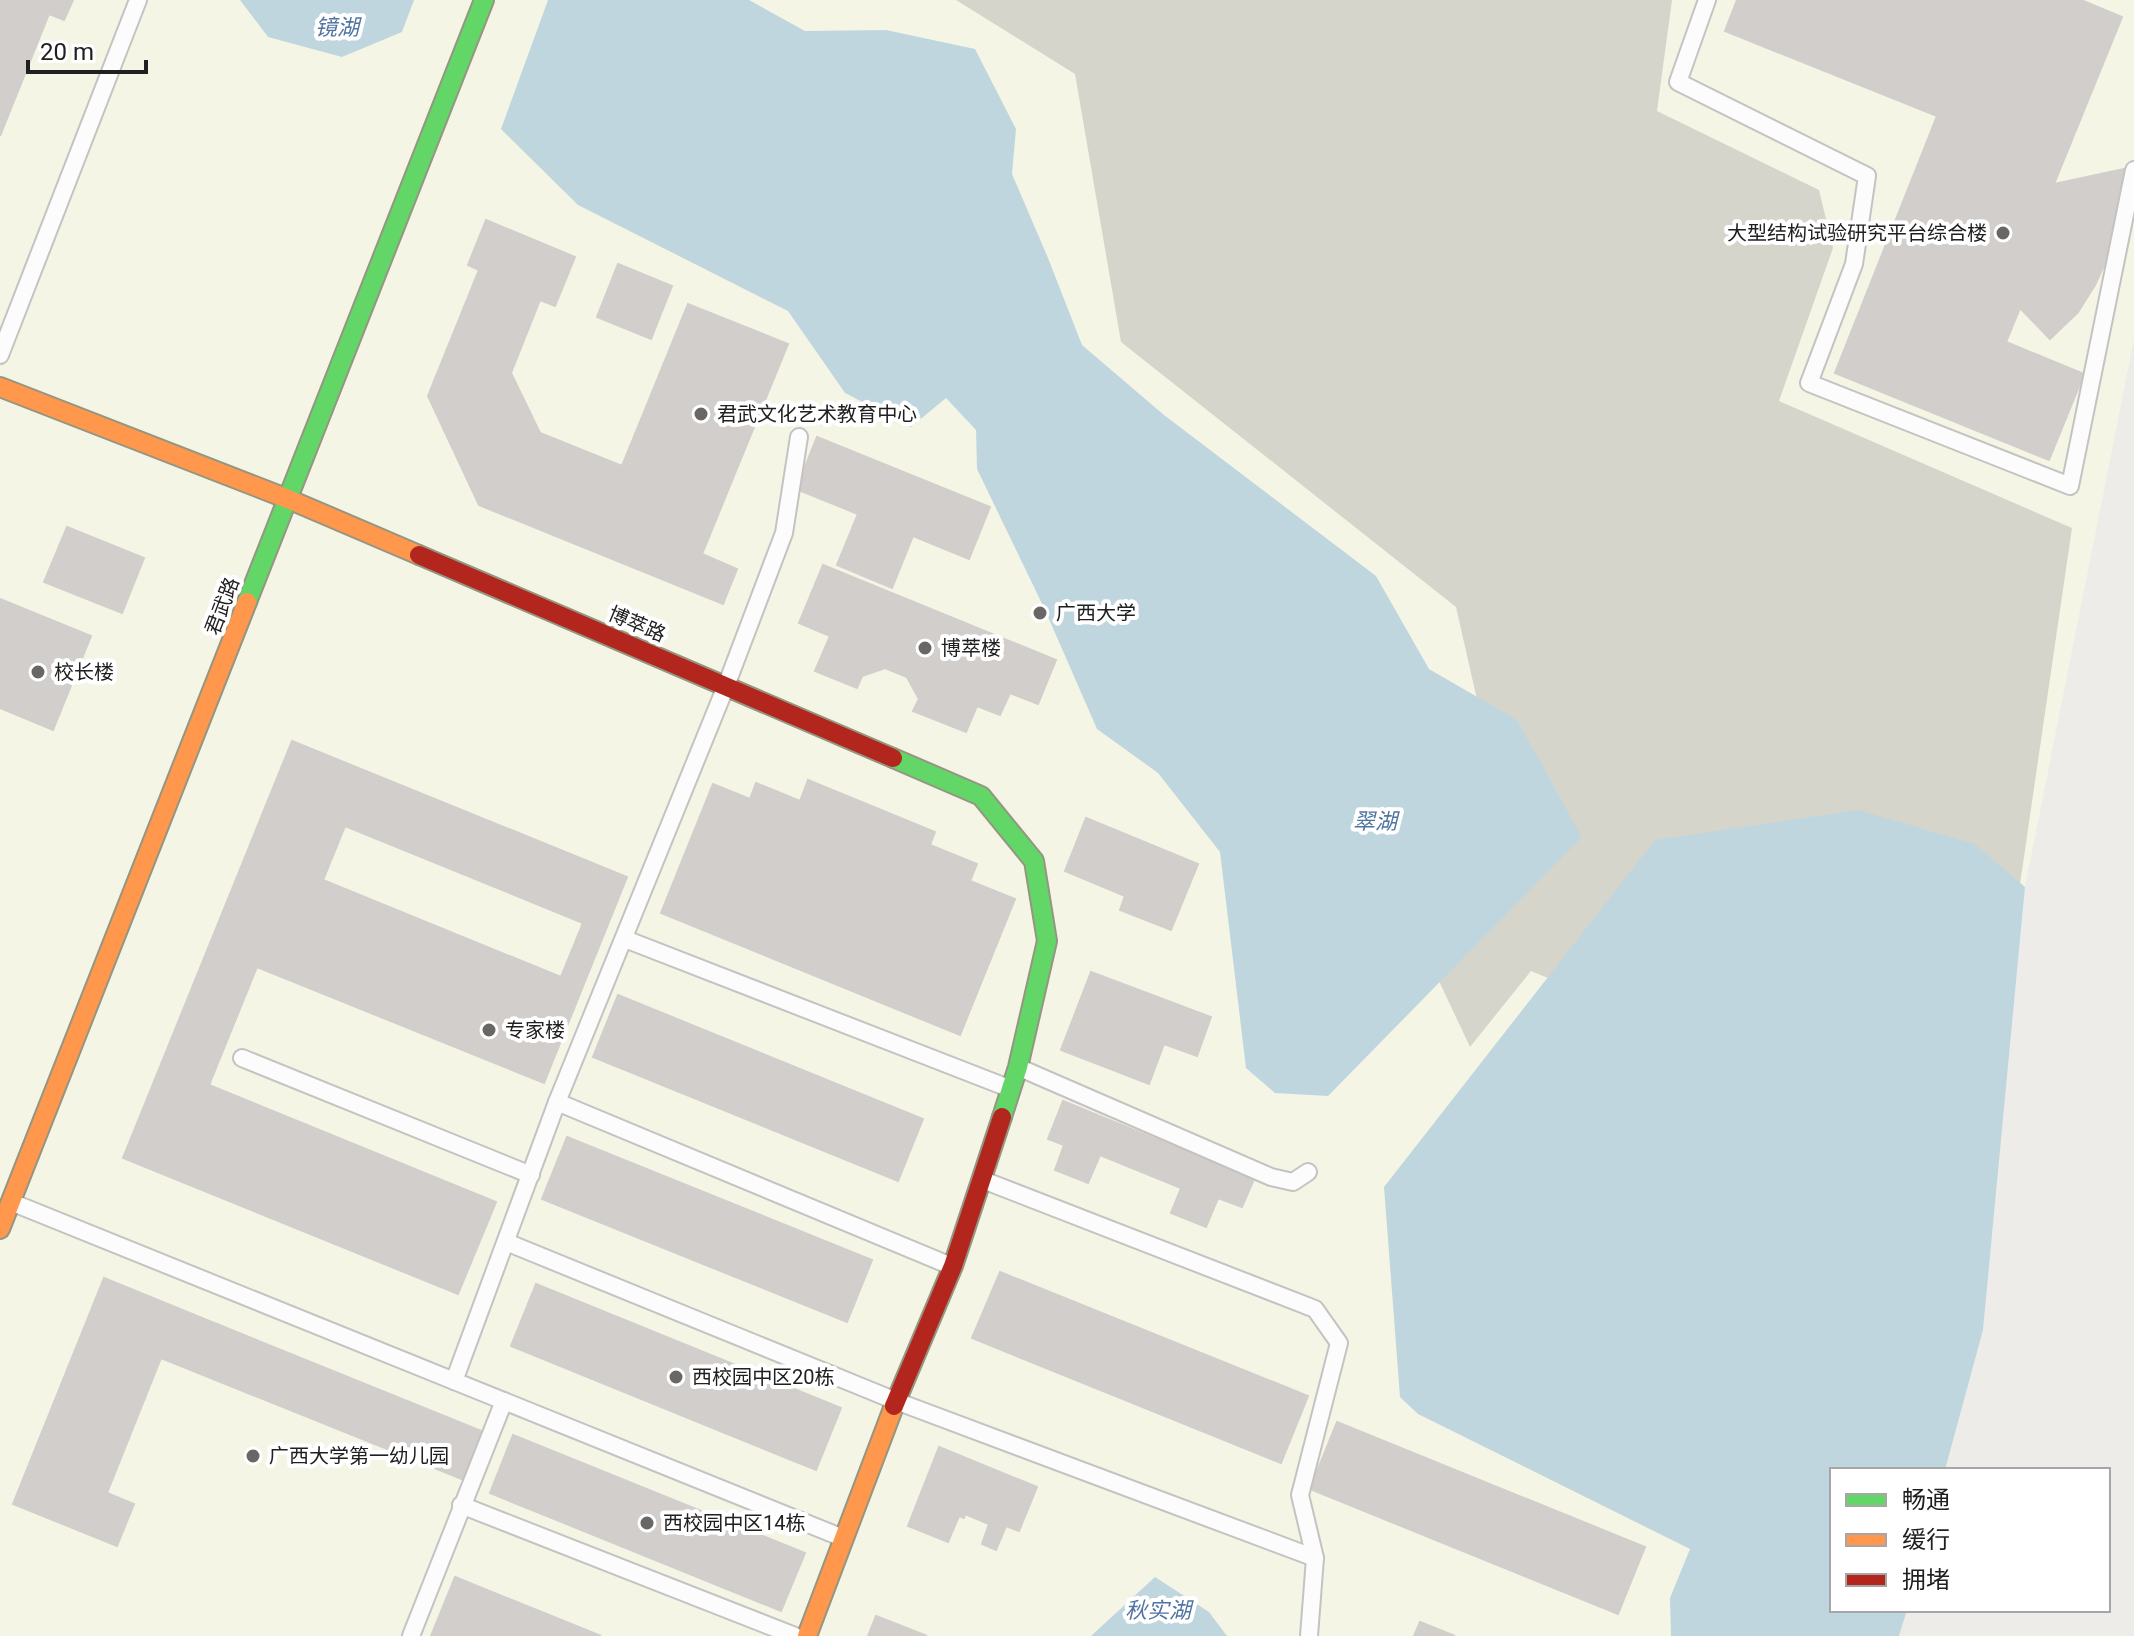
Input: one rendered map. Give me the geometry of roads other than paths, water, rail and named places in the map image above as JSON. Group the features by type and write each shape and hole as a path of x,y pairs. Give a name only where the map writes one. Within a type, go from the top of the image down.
{"street":[{"name":"君武路","path":"0,1229 484,0"},
{"name":"博萃路","path":"0,387 288,499 981,796 1034,861 1047,941 1012,1089 953,1266 896,1401 807,1636"}],"lane":[{"path":"0,355 138,0"},
{"path":"1707,0 1678,82 1867,176 1854,264 1809,383 2070,486 2134,170"},
{"path":"454,1381 557,1102 726,686 784,533 799,437"},
{"path":"625,939 1012,1089"},
{"path":"242,1058 531,1175"},
{"path":"1018,1067 1271,1177 1293,1182 1308,1172"},
{"path":"557,1102 953,1266"},
{"path":"983,1180 1315,1309 1339,1343 1300,1495 1315,1558 1309,1636"},
{"path":"11,1202 844,1538"},
{"path":"506,1242 896,1401 1315,1558"},
{"path":"411,1636 504,1401"},
{"path":"461,1505 795,1636"}],"water":[{"name":"镜湖","path":"240,0 414,0 402,32 342,57 268,37"},
{"name":"翠湖","path":"548,0 749,0 805,31 886,30 975,49 1016,129 1012,174 1082,345 1164,415 1376,576 1429,669 1517,720 1582,837 1328,1096 1275,1093 1246,1068 1220,852 1158,773 1097,729 1045,610 977,469 976,430 946,398 911,427 845,393 788,311 578,205 501,129"},
{"path":"1858,810 1975,844 2025,887 1983,1330 1946,1468 1830,1468 1830,1612 1906,1612 1899,1636 1671,1636 1670,1598 1690,1549 1418,1414 1400,1397 1384,1187 1655,840"},
{"name":"秋实湖","path":"1155,1577 1209,1612 1227,1636 1091,1636"}],"place":[{"name":"大型结构试验研究平台综合楼","path":"2003,233"},
{"name":"君武文化艺术教育中心","path":"701,414"},
{"name":"广西大学","path":"1040,613"},
{"name":"博萃楼","path":"925,648"},
{"name":"校长楼","path":"38,672"},
{"name":"专家楼","path":"489,1030"},
{"name":"西校园中区20栋","path":"676,1377"},
{"name":"广西大学第一幼儿园","path":"253,1456"},
{"name":"西校园中区14栋","path":"647,1523"}]}
